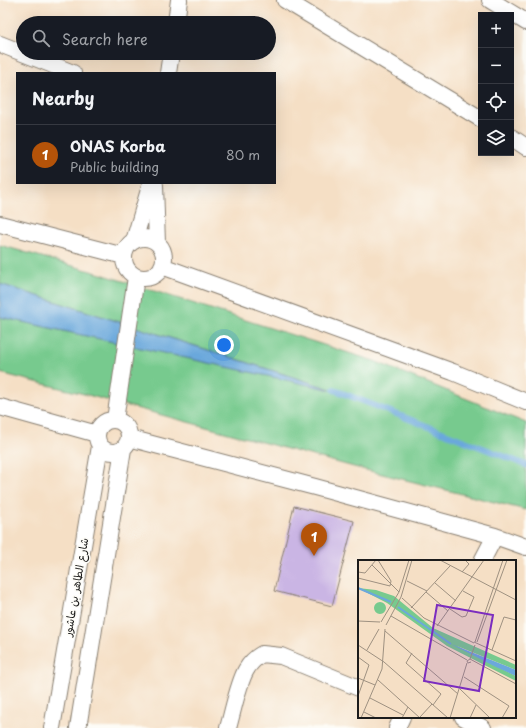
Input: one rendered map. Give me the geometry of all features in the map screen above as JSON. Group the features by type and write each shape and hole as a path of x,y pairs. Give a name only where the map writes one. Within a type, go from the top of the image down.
{"street":[{"path":"177,16 179,0"},
{"path":"285,0 478,117"},
{"path":"490,0 526,22"},
{"path":"0,44 16,50"},
{"path":"40,60 70,72"},
{"path":"168,72 170,60"},
{"path":"514,139 526,146"},
{"path":"134,241 151,184"},
{"path":"155,184 157,243"},
{"path":"0,224 124,256"},
{"path":"78,728 129,432 116,414 136,281 126,268 124,256 125,250 129,245 134,241 146,238 157,243 161,248 164,260 159,272 154,276 142,278 136,281"},
{"path":"162,266 453,372 526,402"},
{"path":"0,407 98,440 105,450 111,452 117,452 126,444"},
{"path":"98,440 99,428 103,423 116,414"},
{"name":"شارع الطاهر بن عاشور","path":"52,728 98,440"},
{"path":"126,444 315,487 495,536 526,547"},
{"path":"483,560 495,536"},
{"path":"228,728 241,682 246,670 253,660 262,654 281,656 358,688"},
{"path":"397,728 402,718"},
{"path":"465,718 483,728"}],"green space":[{"path":"0,245 101,274 374,361 526,423 526,510 354,467 84,394 0,373 0,317 334,390 0,284"}],"water":[{"path":"0,284 340,392 0,317"}],"building":[{"path":"294,506 354,521 332,606 274,591"}],"waterway":[{"path":"334,390 526,465"}],"place":[{"name":"ONAS Korba","path":"314,556"}]}
